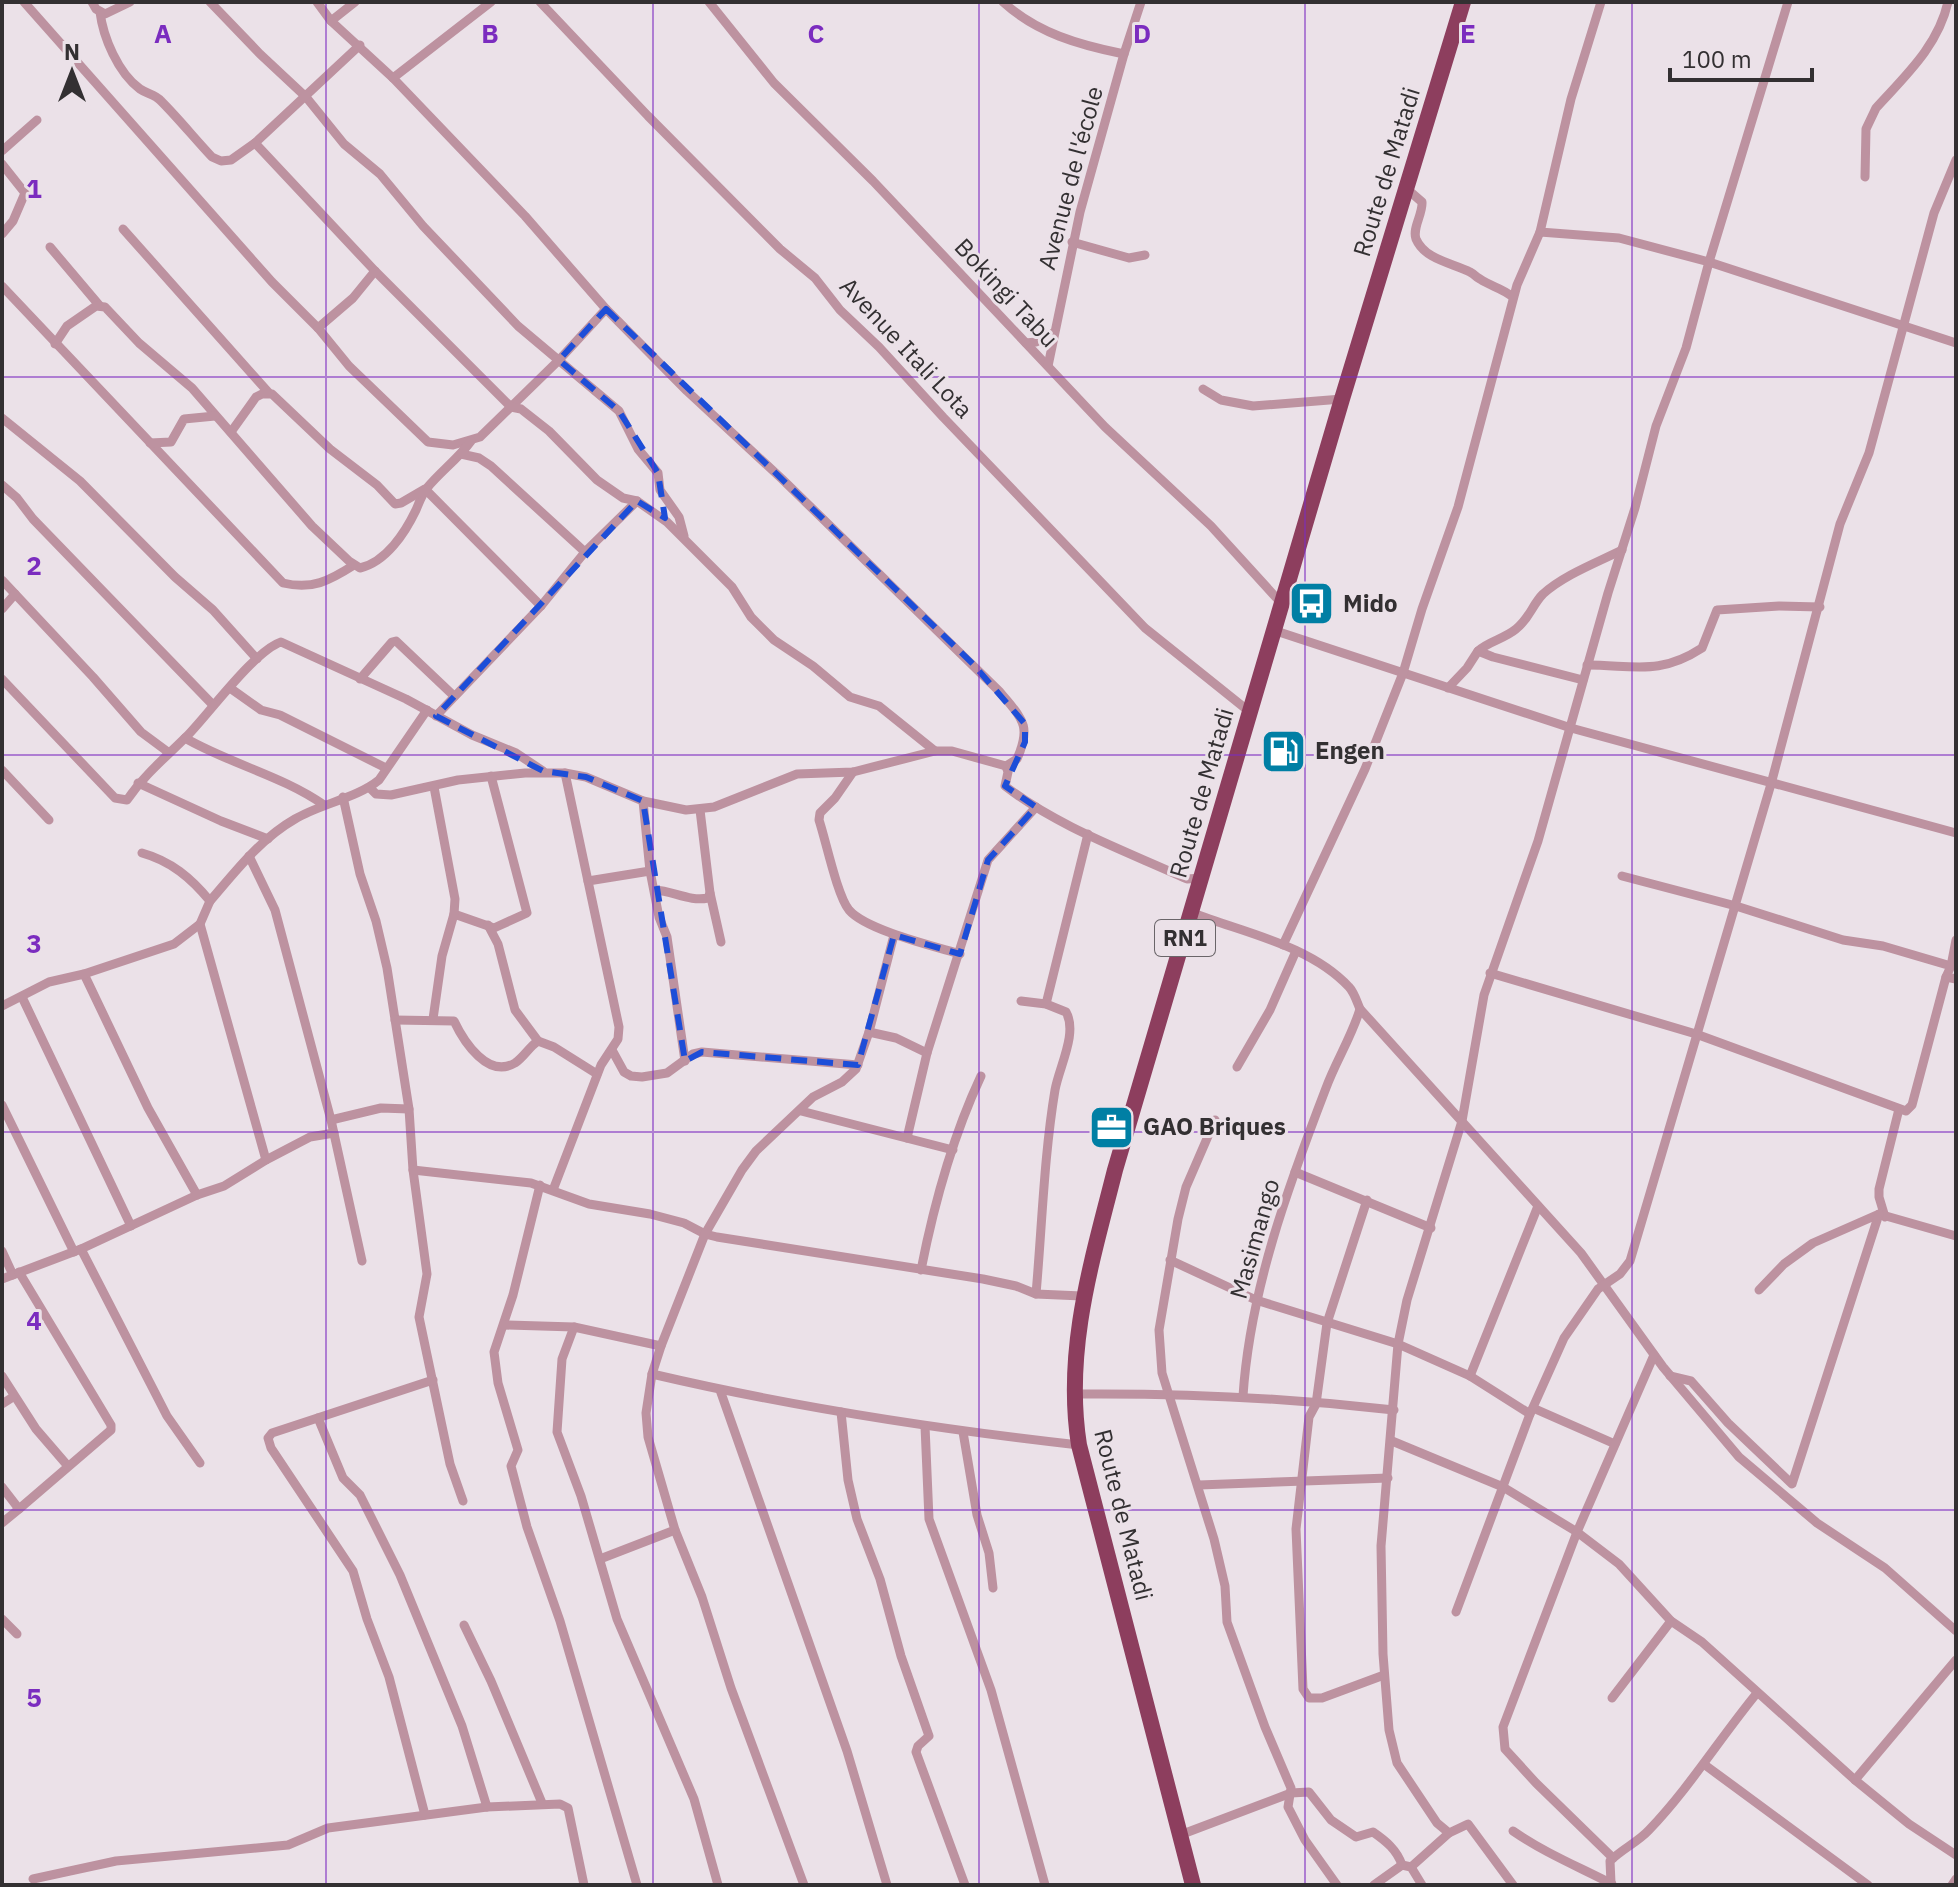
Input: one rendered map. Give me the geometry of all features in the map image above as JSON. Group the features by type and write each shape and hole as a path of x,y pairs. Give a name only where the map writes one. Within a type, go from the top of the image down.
{"highway":[{"name":"Route de Matadi","path":"1193,1885 1079,1445 1075,1394 1082,1296 1115,1170 1342,399 1463,2"}],"street":[{"path":"24,2 349,366 428,442 453,445 480,437 606,309"},
{"path":"92,2 100,12 101,25 112,52 132,81 140,89 159,98 212,157 221,161 231,160 255,143 360,45"},
{"path":"100,12 109,13 130,2"},
{"path":"210,2 306,97 338,138 375,169 423,226 518,326 619,411 638,449 658,473 660,490 679,517 685,539"},
{"path":"317,2 331,21 393,78 525,216 606,309 687,391 782,479 1000,692 1021,718 1026,732 1017,759 1006,766 952,751 935,751 853,772 797,774 700,810 643,801 586,777 543,771 491,776 391,795 376,794 370,788"},
{"path":"331,21 355,2"},
{"path":"393,78 491,2"},
{"name":"Avenue Itali Lota","path":"540,2 780,249 815,278 840,310 879,347 1145,628 1251,713"},
{"name":"Bokingi Tabu","path":"709,2 774,83 873,181 1141,462 1211,526 1282,604"},
{"path":"1003,2 1018,16 1046,31 1085,46 1124,54"},
{"name":"Avenue de l'école","path":"1048,366 1072,242 1141,2"},
{"path":"1283,945 1365,769 1403,673 1458,507 1513,297 1540,232 1571,99 1601,2"},
{"path":"1449,1833 1437,1823 1397,1763 1389,1730 1384,1675 1381,1546 1398,1344 1407,1300 1462,1121 1490,973 1538,841 1656,426 1686,348 1788,2"},
{"path":"1865,177 1869,119 1932,44 1945,18 1948,2"},
{"path":"2,151 37,120"},
{"path":"255,143 375,271 511,407 521,409 549,431 597,480 623,498 637,501 656,513 732,587 751,617 774,640 813,666 850,697 879,706 935,751"},
{"path":"1456,1612 1532,1411 1564,1338 1598,1289 1626,1268 1630,1261 1771,784 1840,524 1869,453 1934,213 1956,160"},
{"path":"2,164 25,193 13,221 2,234"},
{"path":"1407,189 1422,202 1423,211 1415,232 1420,244 1434,257 1472,272 1482,281 1500,287 1513,297"},
{"path":"123,229 269,393 395,504 425,489 471,441"},
{"path":"1540,232 1619,238 1709,262 1956,343"},
{"path":"1072,242 1129,258 1145,255"},
{"path":"50,247 99,305 105,307 139,343 185,380 312,526 354,565 360,568 368,566 396,543 425,489"},
{"path":"318,328 353,298 375,271"},
{"path":"2,286 283,583 321,585 354,565"},
{"path":"55,344 67,326 99,305"},
{"path":"1026,343 1036,342 1053,333"},
{"path":"1203,389 1221,400 1253,406 1342,399"},
{"path":"231,432 256,397 269,393"},
{"path":"150,443 171,442 184,419 215,416"},
{"path":"2,418 80,481 175,577 213,610 257,659"},
{"path":"461,454 479,458 491,466 585,552"},
{"path":"2,485 213,705"},
{"path":"425,489 541,606"},
{"path":"2,1006 49,982 84,974 174,944 200,924 210,901 268,839 294,819 370,788 379,780 432,713 454,696 541,606 585,552 637,501"},
{"path":"1448,688 1487,643 1509,635 1523,624 1542,595 1622,550"},
{"path":"2,580 141,732 168,752"},
{"path":"2,609 15,594"},
{"path":"1587,665 1666,666 1702,648 1717,610 1820,607"},
{"path":"1276,631 1571,728 1956,833"},
{"path":"360,679 396,641 454,696"},
{"path":"2,679 115,798 127,800 138,783 185,738 257,659 281,642 516,753 543,771"},
{"path":"1478,651 1583,680"},
{"path":"230,688 261,710 280,715 386,768"},
{"path":"185,738 324,805"},
{"path":"1006,766 1005,786 1036,807 1187,879 1202,878"},
{"path":"2,770 49,820"},
{"path":"853,772 835,798 824,807 819,820 846,905 859,917 894,935 960,954"},
{"path":"553,1190 597,1074 618,1039 619,1027 565,773"},
{"path":"454,914 494,928 527,913 491,776"},
{"path":"138,783 268,839"},
{"path":"433,1019 442,956 454,914 454,886 434,787"},
{"path":"343,797 360,874 383,947 409,1109 413,1170 427,1274 419,1317 450,1464 463,1501"},
{"path":"643,801 650,871 678,997 685,1061"},
{"path":"907,1138 927,1053 988,860 1036,807"},
{"path":"700,810 710,893 721,942"},
{"path":"1046,1004 1088,834"},
{"path":"142,853 163,859 194,882 210,901"},
{"path":"249,856 275,910 331,1120 362,1261"},
{"path":"588,881 650,871"},
{"path":"1622,876 1736,906 1843,940 1883,946 1951,966"},
{"path":"655,890 694,899 708,898 710,893"},
{"path":"1193,913 1296,951 1351,988 1360,1009 1581,1253 1654,1355 1717,1433 1783,1497 1885,1568 1955,1627"},
{"path":"200,924 266,1160"},
{"path":"488,925 498,944 515,1010 538,1041 554,1047 597,1074"},
{"path":"804,1885 731,1688 702,1597 675,1530 648,1437 646,1413 652,1374 661,1346 705,1234 756,1151 813,1097 842,1082 858,1065 894,935"},
{"path":"1490,973 1696,1034 1906,1111 1912,1105 1951,978 1956,940"},
{"path":"1237,1067 1270,1010 1296,951"},
{"path":"84,974 148,1108 197,1195"},
{"path":"22,997 131,1226"},
{"path":"1021,1001 1046,1004 1066,1012 1070,1019 1055,1090 1036,1294"},
{"name":"Masimango","path":"1243,1396 1245,1356 1256,1300 1295,1172 1328,1082 1360,1009"},
{"path":"395,1020 454,1021 464,1042 486,1062 502,1067 521,1059 538,1041"},
{"path":"869,1032 896,1038 927,1053"},
{"path":"612,1050 624,1072 631,1076 651,1077 667,1073 693,1054 702,1052 858,1065"},
{"path":"921,1270 932,1212 963,1115 981,1076"},
{"path":"2,1105 167,1416 200,1463"},
{"path":"331,1120 381,1108 409,1109"},
{"path":"1670,1376 1691,1381 1728,1423 1792,1484 1882,1215 1879,1189 1899,1109"},
{"path":"801,1111 953,1150"},
{"path":"1215,1120 1186,1187 1170,1260 1159,1330 1162,1373 1199,1485 1225,1586 1227,1622 1291,1793 1288,1807 1305,1840 1337,1885"},
{"path":"2,1279 78,1251 197,1195 224,1186 310,1137 334,1133"},
{"path":"413,1170 540,1185 589,1204 684,1223 705,1234 983,1279 1036,1294 1082,1296"},
{"path":"1295,1172 1431,1228"},
{"path":"540,1185 504,1325 494,1352 494,1368 518,1450 511,1466 527,1527 560,1621 637,1885"},
{"path":"1367,1200 1327,1323 1316,1404 1309,1417 1296,1529 1303,1689 1309,1698 1322,1698 1384,1675"},
{"path":"1470,1376 1538,1206"},
{"path":"1759,1290 1784,1264 1813,1243 1882,1215 1956,1236"},
{"path":"2,1251 111,1425 109,1435 67,1465 2,1523"},
{"path":"1170,1260 1256,1300 1398,1344 1470,1376 1532,1411 1615,1444"},
{"path":"504,1325 574,1327 661,1346"},
{"path":"574,1327 562,1359 557,1432 581,1496 625,1639 694,1799 718,1885"},
{"path":"1613,1858 1505,1749 1503,1734 1505,1720 1577,1532 1654,1355"},
{"path":"652,1374 720,1390 925,1426 1079,1445"},
{"path":"2,1376 36,1429 67,1465"},
{"path":"425,1815 389,1677 353,1571 315,1517 271,1448 268,1438 272,1433 433,1380"},
{"path":"720,1390 847,1751 887,1885"},
{"path":"1075,1394 1243,1396 1394,1410"},
{"path":"2,1404 13,1397"},
{"path":"841,1412 848,1480 857,1519 880,1579 901,1656 929,1736 916,1752 965,1885"},
{"path":"318,1418 343,1478 360,1495 400,1575 462,1726 487,1807"},
{"path":"925,1426 929,1519 991,1690 1045,1885"},
{"path":"963,1432 977,1515 989,1553 993,1588"},
{"path":"1392,1441 1503,1487 1577,1532 1619,1564 1671,1621 1702,1642 1855,1780 1909,1824 1956,1855"},
{"path":"1199,1485 1388,1478"},
{"path":"2,1487 19,1509"},
{"path":"600,1559 675,1530"},
{"path":"2,1619 17,1634"},
{"path":"1612,1698 1671,1621"},
{"path":"464,1625 542,1803"},
{"path":"1855,1780 1956,1660"},
{"path":"1612,1884 1609,1867 1613,1858 1640,1839 1705,1765 1725,1732 1757,1693"},
{"path":"1705,1765 1868,1885"},
{"path":"1180,1835 1291,1793 1309,1792 1331,1820 1356,1837 1373,1832 1388,1842 1422,1885"},
{"path":"33,1879 116,1861 288,1845 328,1828 487,1807 542,1803 560,1804 568,1808 584,1885"},
{"path":"1374,1885 1407,1866 1449,1833 1468,1824 1513,1885"},
{"path":"1513,1831 1568,1865 1612,1884"},
{"path":"1952,1885 1956,1879"}],"highlighted area":[{"path":"606,309 973,664 1025,724 1025,742 1005,786 1036,807 988,860 960,954 894,935 858,1065 702,1052 685,1061 643,801 586,777 543,771 436,716 637,501 665,518 658,473 619,411 559,360"}],"place":[{"name":"Mido","path":"1312,604"},
{"name":"Engen","path":"1284,751"},
{"name":"GAO Briques","path":"1112,1127"}]}
